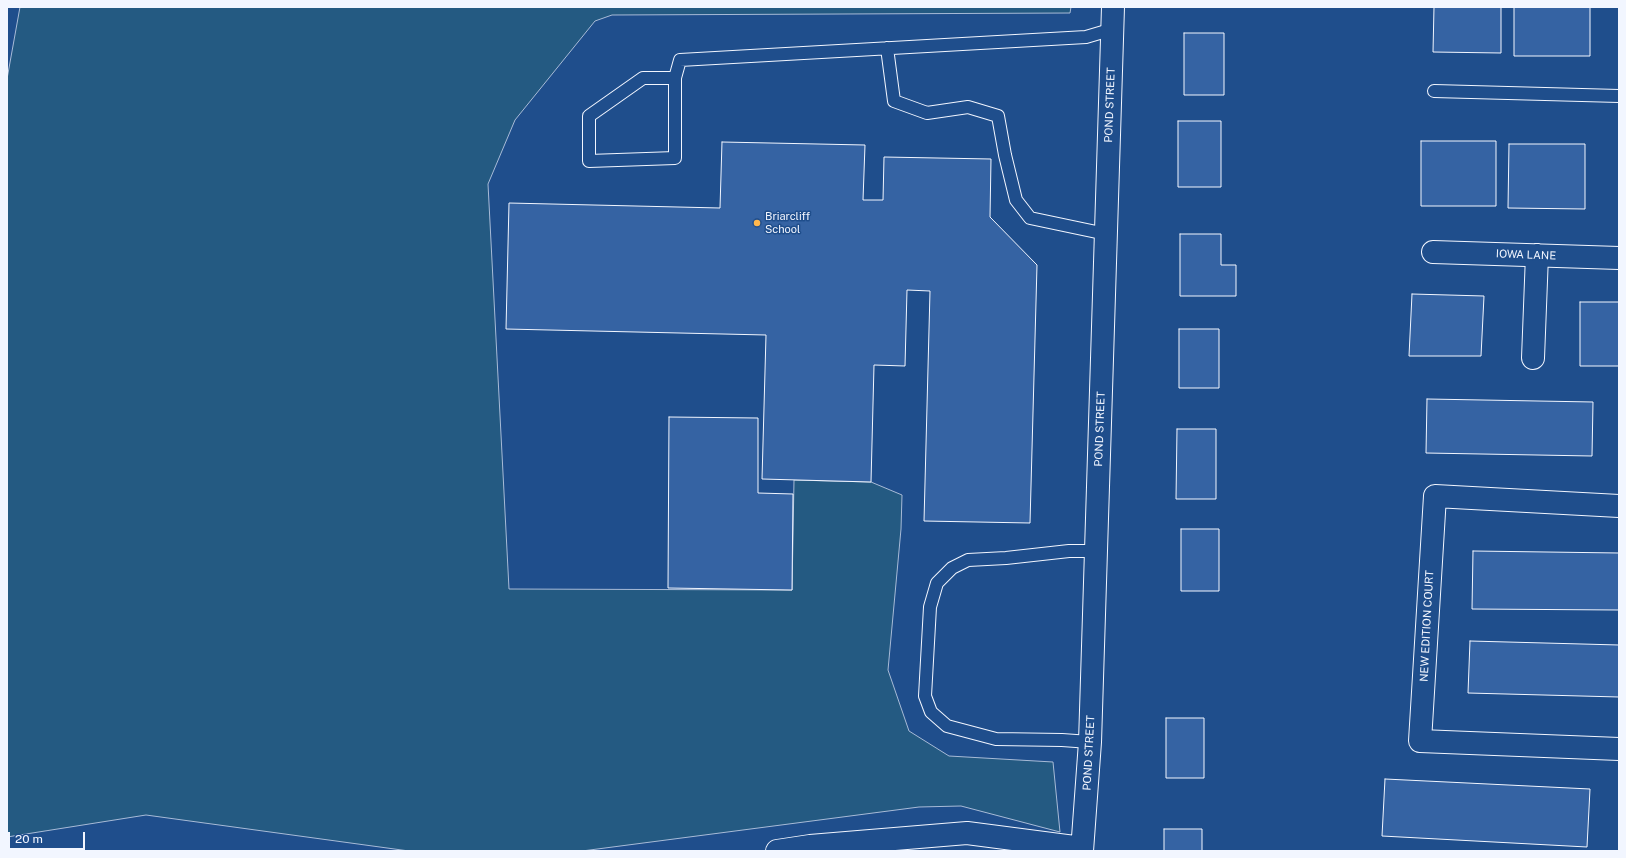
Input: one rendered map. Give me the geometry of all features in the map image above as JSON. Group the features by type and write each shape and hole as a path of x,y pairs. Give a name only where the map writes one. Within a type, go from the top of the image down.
{"street":[{"name":"POND STREET","path":"1082,849 1090,742 1113,7"},
{"name":"IOWA LANE","path":"1433,252 1619,258"},
{"path":"1533,358 1537,255"},
{"name":"NEW EDITION COURT","path":"1619,506 1434,496 1420,741 1619,749"},
{"path":"777,851 810,846 967,833 1082,849"}],"lane":[{"path":"675,78 643,78 589,116 589,161 675,158 675,78 680,60 1086,37 1113,29"},
{"path":"887,48 894,102 926,114 968,108 998,116 1005,155 1016,200 1030,218 1106,234"},
{"path":"1434,91 1619,96"},
{"path":"1090,742 996,739 947,726 931,712 925,696 930,607 937,583 952,568 968,560 1006,558 1069,551 1096,551"}],"shaded area":[{"path":"20,7 1071,7 1070,13 612,15 595,21 515,120 488,184 509,589 792,590 794,480 871,482 902,495 901,529 888,670 909,731 949,756 1053,762 1060,832 961,806 919,807 582,851 409,851 146,815 7,837 7,79"}],"building":[{"path":"1434,7 1501,7 1501,53 1433,52"},
{"path":"1514,7 1590,7 1590,56 1514,56"},
{"path":"1184,33 1224,33 1224,95 1184,95"},
{"path":"1178,121 1221,121 1221,187 1178,187"},
{"path":"1421,141 1496,141 1496,206 1421,206"},
{"path":"722,142 865,145 863,200 883,200 884,157 991,159 990,217 1037,265 1030,523 924,521 930,291 907,290 905,366 874,365 871,482 762,479 766,335 506,329 509,203 720,208"},
{"path":"1509,144 1585,144 1585,209 1508,208"},
{"path":"1180,234 1221,234 1221,265 1236,265 1236,296 1180,296"},
{"path":"1412,294 1484,296 1481,356 1409,356"},
{"path":"1580,302 1619,302 1619,366 1580,366"},
{"path":"1179,329 1219,329 1219,388 1179,388"},
{"path":"1427,399 1593,402 1592,456 1426,453"},
{"path":"669,417 758,418 758,493 793,494 792,590 668,588"},
{"path":"1177,429 1216,429 1216,499 1176,499"},
{"path":"1181,529 1219,529 1219,591 1181,591"},
{"path":"1473,551 1619,553 1619,610 1472,609"},
{"path":"1470,641 1619,645 1619,697 1468,693"},
{"path":"1166,718 1204,718 1204,778 1166,778"},
{"path":"1385,779 1590,789 1587,847 1382,836"},
{"path":"1164,829 1202,829 1202,851 1164,851"}],"place":[{"name":"Briarcliff School","path":"757,223"}]}
